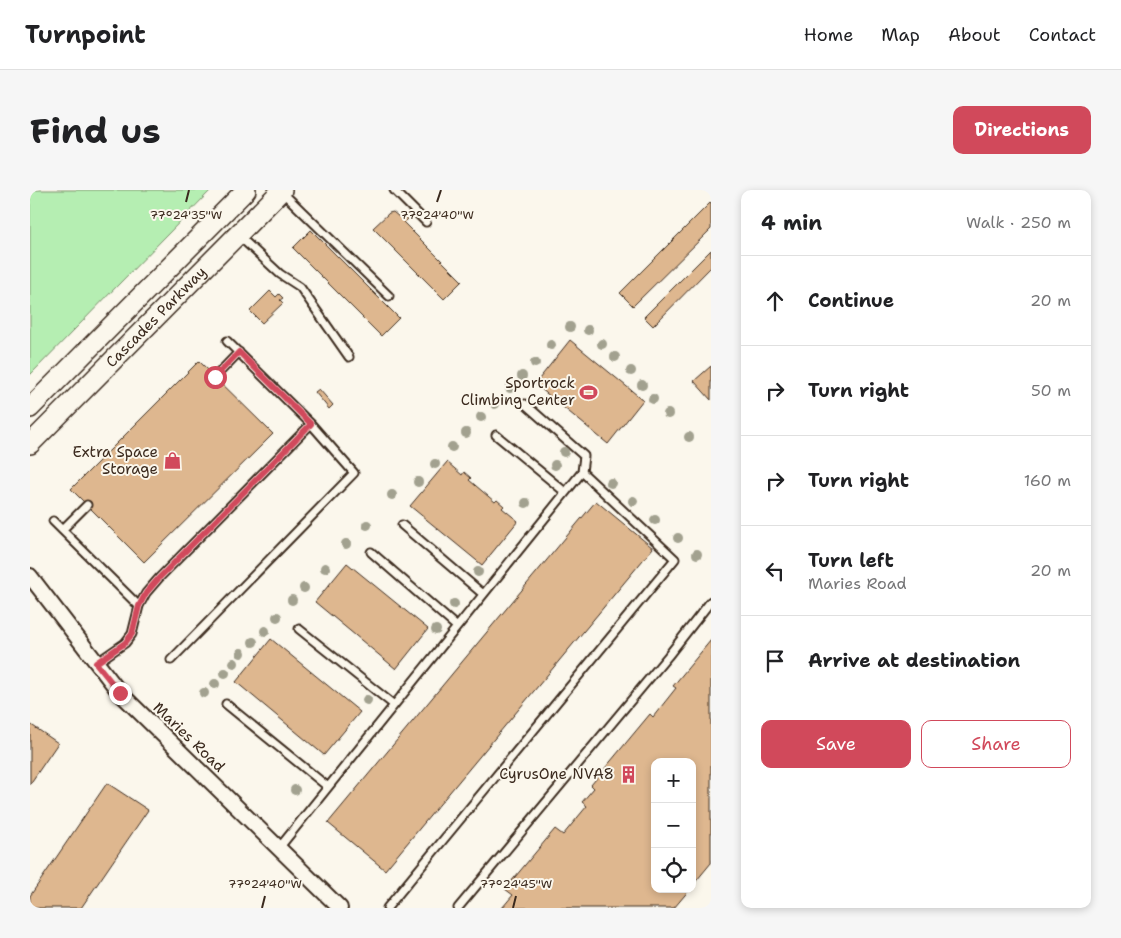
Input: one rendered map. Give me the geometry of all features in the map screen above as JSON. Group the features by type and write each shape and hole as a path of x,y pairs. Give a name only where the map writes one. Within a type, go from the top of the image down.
{"main road":[{"name":"Cascades Parkway","path":"30,408 246,190"},
{"name":"Cascades Parkway","path":"30,444 281,190"}],"street":[{"name":"Maries Road","path":"30,576 120,693 340,908"}],"lane":[{"path":"281,190 389,296"},
{"path":"394,190 426,222"},
{"path":"237,234 280,274 300,287 350,357"},
{"path":"171,660 354,473 311,424 227,340"},
{"path":"215,377 239,352"},
{"path":"279,848 582,472 584,456 525,404"},
{"path":"96,663 125,643 132,634 139,606 146,593 159,578 311,424"},
{"path":"496,434 566,492"},
{"path":"388,908 675,559 582,472"},
{"path":"62,530 87,505"},
{"path":"53,521 139,606"},
{"path":"402,525 483,594"},
{"path":"371,552 457,627"},
{"path":"458,908 668,656 711,601"},
{"path":"299,629 394,705"},
{"path":"226,704 328,787"}],"green space":[{"path":"30,190 211,190 30,375"}],"building":[{"path":"711,202 711,229 633,306 620,293"},
{"path":"393,212 399,217 403,214 408,219 404,223 462,281 444,299 373,228 389,213"},
{"path":"311,230 399,318 381,336 293,248"},
{"path":"711,250 711,267 653,326 644,317"},
{"path":"270,291 276,297 279,294 283,298 280,300 283,303 262,323 250,311"},
{"name":"Sportrock Climbing Center","path":"570,340 643,400 608,444 535,384"},
{"name":"Extra Space Storage","path":"199,361 273,434 144,562 71,489"},
{"path":"711,366 711,400 694,381"},
{"path":"319,389 333,405 329,409 315,392"},
{"path":"447,462 462,475 464,472 471,478 469,480 495,502 497,500 504,506 502,508 518,521 482,565 410,506"},
{"path":"596,501 653,548 385,870 328,823"},
{"path":"347,563 428,629 396,669 315,602"},
{"path":"271,639 360,712 324,755 236,682"},
{"name":"CyrusOne NVA8","path":"711,640 711,863 696,881 696,758 651,758 651,893 687,893 674,908 502,908 513,895 505,889 555,829 563,835 587,806 582,802 594,788 591,785 650,714 653,717 676,688 673,686"},
{"path":"30,724 58,743 30,784"},
{"path":"107,783 148,810 81,908 30,908 30,896"}],"place":[{"name":"Sportrock Climbing Center","path":"589,392"},
{"name":"Extra Space Storage","path":"172,461"},
{"name":"CyrusOne NVA8","path":"628,774"}],"route":[{"path":"120,693 96,663 125,643 132,634 139,606 146,593 159,578 311,424 239,352 215,377"}]}
